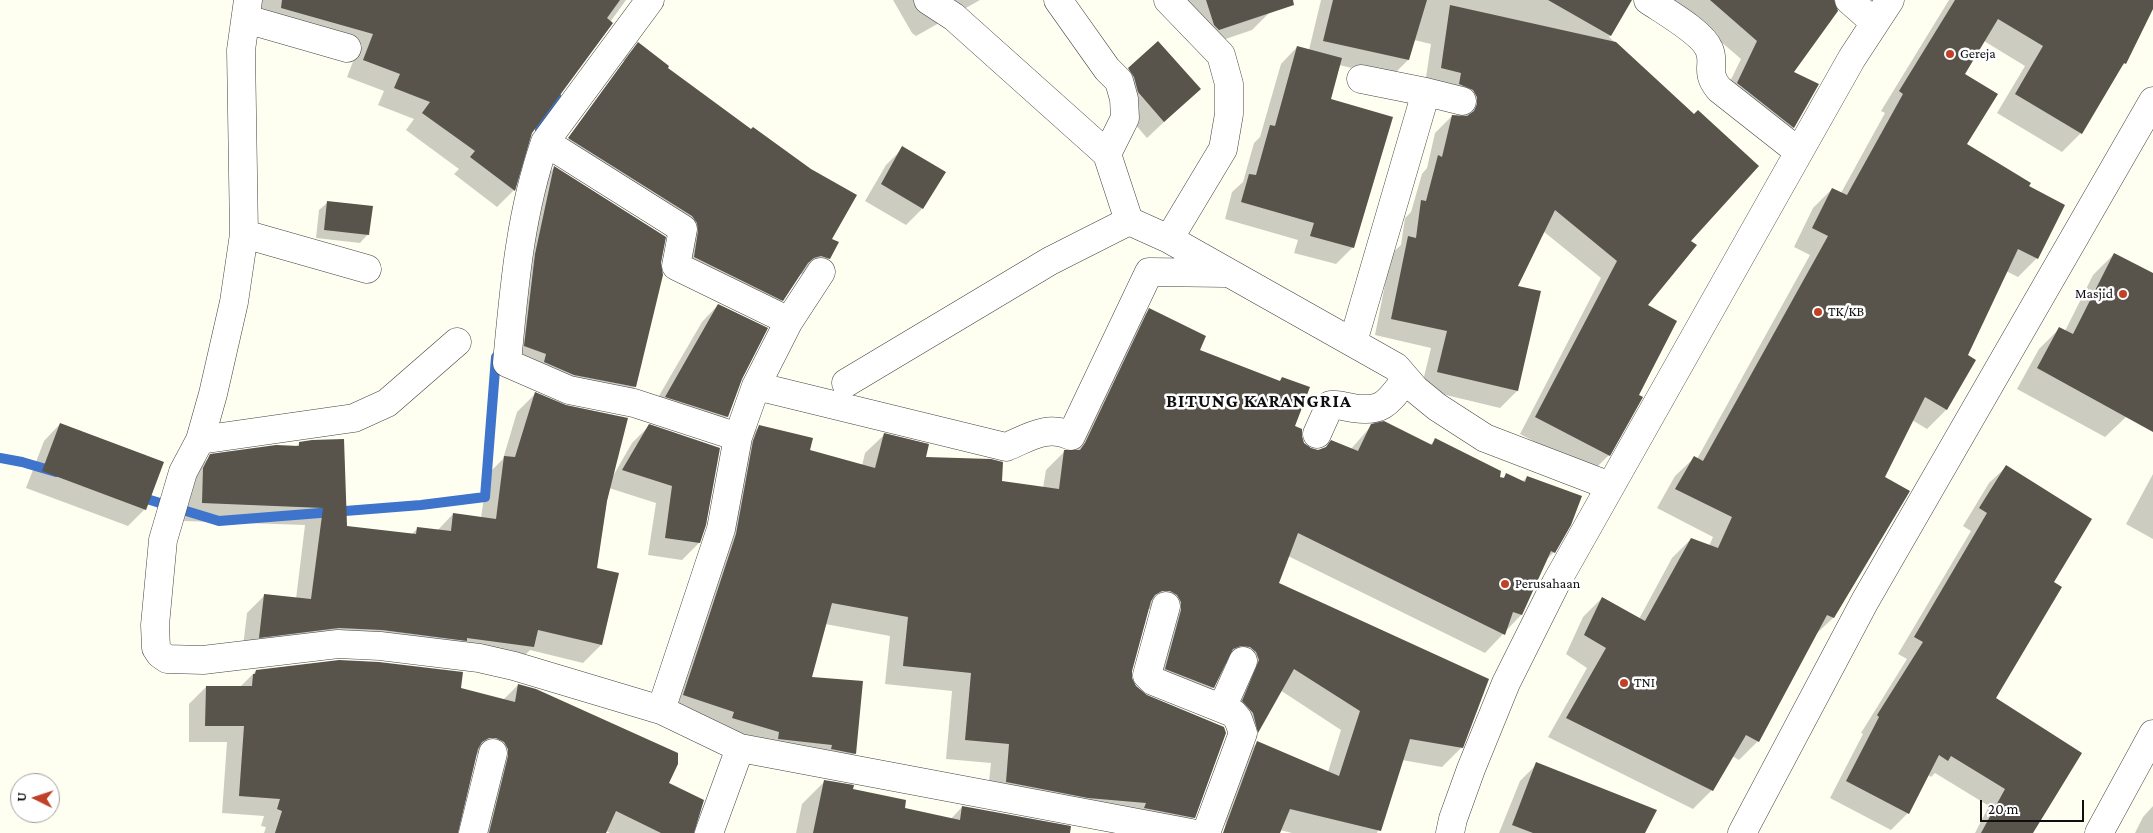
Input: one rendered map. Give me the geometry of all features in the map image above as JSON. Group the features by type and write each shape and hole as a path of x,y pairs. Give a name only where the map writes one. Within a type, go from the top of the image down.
{"street":[{"path":"650,0 545,142 532,182 516,262 507,363 569,390 634,403 738,437"},
{"path":"928,0 954,17 1107,154 1129,221 1169,239 1396,367 1415,389 1437,407 1485,438 1610,486"},
{"path":"1058,0 1107,69 1119,81 1124,99 1125,118 1107,154"},
{"path":"1168,0 1222,55 1229,84 1229,114 1223,149 1169,239"},
{"path":"1648,0 1702,39 1710,50 1710,74 1718,89 1799,152"},
{"path":"1849,0 1875,23"},
{"path":"1450,833 1453,819 1471,769 1506,683 1556,583 1852,58 1890,0"},
{"path":"347,48 247,9 241,50 244,234 234,302 213,394 200,440 183,472 163,540 155,625 156,648 167,658 203,660 338,644 380,646 479,658 514,666 661,710 740,748 1191,833"},
{"path":"1360,79 1462,101"},
{"path":"1353,342 1426,92"},
{"path":"1742,833 1865,601 2153,101"},
{"path":"545,142 683,229 676,266 789,321"},
{"path":"846,383 1050,261 1129,221"},
{"path":"244,234 367,269"},
{"path":"661,710 720,530 738,437 756,386 789,321 821,272"},
{"path":"756,386 1006,447 1040,432 1060,431 1071,436 1149,272 1230,273"},
{"path":"200,440 354,418 387,403 457,342"},
{"path":"1317,434 1330,405 1370,410 1378,408 1387,404 1406,379"},
{"path":"1166,606 1147,675 1154,681 1232,713 1238,719 1243,733 1206,833"},
{"path":"1222,708 1243,661"},
{"path":"2099,833 2153,734"},
{"path":"709,833 740,748"},
{"path":"473,833 493,753"}],"building":[{"path":"282,0 620,0 607,18 613,23 532,133 515,191 470,157 475,151 422,113 430,102 394,88 400,74 363,60 373,34 281,8"},
{"path":"1206,0 1293,0 1294,5 1219,30 1214,25"},
{"path":"1333,0 1427,0 1409,60 1323,41"},
{"path":"1548,0 1632,0 1611,36"},
{"path":"1710,0 1834,0 1838,11 1794,72 1819,84 1794,128 1737,83 1757,41"},
{"path":"1955,0 2153,0 2153,9 2126,64 2124,63 2082,134 2015,94 2043,46 1998,19 1965,74 1998,94 1967,144 2031,183 2029,186 2065,205 2038,259 2018,249 1968,355 1976,360 1947,410 1925,397 1885,477 1910,491 1834,618 1827,615 1759,742 1746,735 1713,791 1566,718 1606,648 1584,635 1602,597 1645,621 1691,538 1718,548 1732,517 1675,489 1694,456 1703,461 1828,236 1812,228 1832,188 1847,195 1903,94 1899,91"},
{"path":"1450,5 1616,42 1694,114 1698,110 1759,166 1691,241 1697,245 1648,305 1677,321 1639,395 1643,397 1610,456 1535,417 1617,261 1555,210 1518,286 1541,291 1518,391 1437,372 1447,331 1391,319 1408,236 1416,238 1421,200 1426,201 1438,155 1442,157 1452,115 1467,116 1474,111 1477,104 1477,97 1473,90 1459,84 1461,73 1441,68"},
{"path":"1158,41 1201,89 1164,122 1138,92 1134,77 1128,68"},
{"path":"638,42 669,66 668,68 751,129 753,127 811,169 857,195 832,239 839,242 830,259 821,256 814,258 808,263 783,301 694,257 698,231 697,223 692,216 568,138"},
{"path":"1297,46 1342,58 1331,99 1393,117 1354,248 1310,236 1314,223 1241,202 1249,174 1256,175 1270,125 1275,126"},
{"path":"902,146 946,172 923,209 881,184"},
{"path":"554,166 666,237 661,263 663,275 636,387 574,375 544,362 546,354 524,346 535,254"},
{"path":"327,201 373,206 369,235 324,230"},
{"path":"2114,253 2153,273 2153,432 2037,368 2059,327 2073,334"},
{"path":"718,304 768,328 742,379 728,417 665,397"},
{"path":"1149,308 1206,336 1200,350 1280,381 1282,377 1310,387 1295,426 1302,429 1304,443 1311,448 1318,450 1326,447 1331,440 1358,451 1371,424 1384,421 1432,445 1435,438 1501,471 1500,477 1504,478 1506,473 1525,482 1527,476 1582,496 1571,525 1555,553 1551,551 1522,615 1513,612 1505,635 1298,533 1279,583 1489,679 1463,748 1410,739 1381,831 1290,809 1280,833 1223,833 1257,741 1339,776 1360,711 1294,669 1258,733 1253,713 1242,701 1259,660 1256,652 1250,647 1241,646 1233,649 1214,688 1165,669 1181,610 1181,602 1177,595 1170,591 1162,591 1155,595 1151,601 1132,671 1132,678 1136,686 1147,695 1224,727 1226,733 1195,818 1144,808 1146,803 1088,798 1006,782 1009,744 965,740 971,673 903,666 908,617 832,603 812,677 863,681 856,754 831,749 832,745 778,739 779,732 732,718 734,712 683,695 736,534 753,441 759,425 813,438 810,450 875,468 884,433 929,444 926,457 991,459 1003,462 1002,481 1059,489 1064,450 1080,450 1085,443"},
{"path":"535,392 566,405 628,418 607,501 597,568 619,573 602,645 538,630 534,647 467,638 467,641 382,630 339,628 259,638 264,594 311,599 323,508 202,503 203,468 210,454 276,445 299,446 299,442 312,440 344,439 347,526 416,534 417,527 451,531 453,513 496,519 504,456 515,457"},
{"path":"60,423 164,462 146,510 42,471"},
{"path":"649,424 720,448 706,525 700,543 665,538 672,486 622,470"},
{"path":"2006,465 2092,519 2054,582 2062,587 1996,698 2082,753 2033,833 1981,833 2005,789 1951,756 1948,761 1939,755 1909,814 1846,781 1879,717 1877,715 1923,642 1914,637 1987,513 1979,508"},
{"path":"339,660 379,662 463,672 461,688 515,702 518,684 536,689 678,753 678,764 669,783 704,800 694,833 661,833 616,811 606,833 489,833 508,756 508,749 504,742 496,738 489,738 482,742 478,749 458,833 275,833 282,811 277,809 280,799 239,796 244,726 205,726 206,686 252,686 253,674 255,674 256,670"},
{"path":"1536,762 1657,810 1645,833 1533,833 1512,825"},
{"path":"824,780 854,785 853,789 906,800 905,808 960,820 962,806 1071,826 1070,833 813,833"}],"waterway":[{"path":"540,130 556,96"},
{"path":"137,496 219,521 421,505 485,497 496,357"},
{"path":"0,458 56,472"}],"place":[{"name":"Gereja","path":"1950,54"},
{"name":"Masjid","path":"2123,294"},
{"name":"TK/KB","path":"1818,312"},
{"name":"Perusahaan","path":"1505,584"},
{"name":"TNI","path":"1624,683"}],"district":[{"name":"BITUNG KARANGRIA","path":"1259,401"}]}
